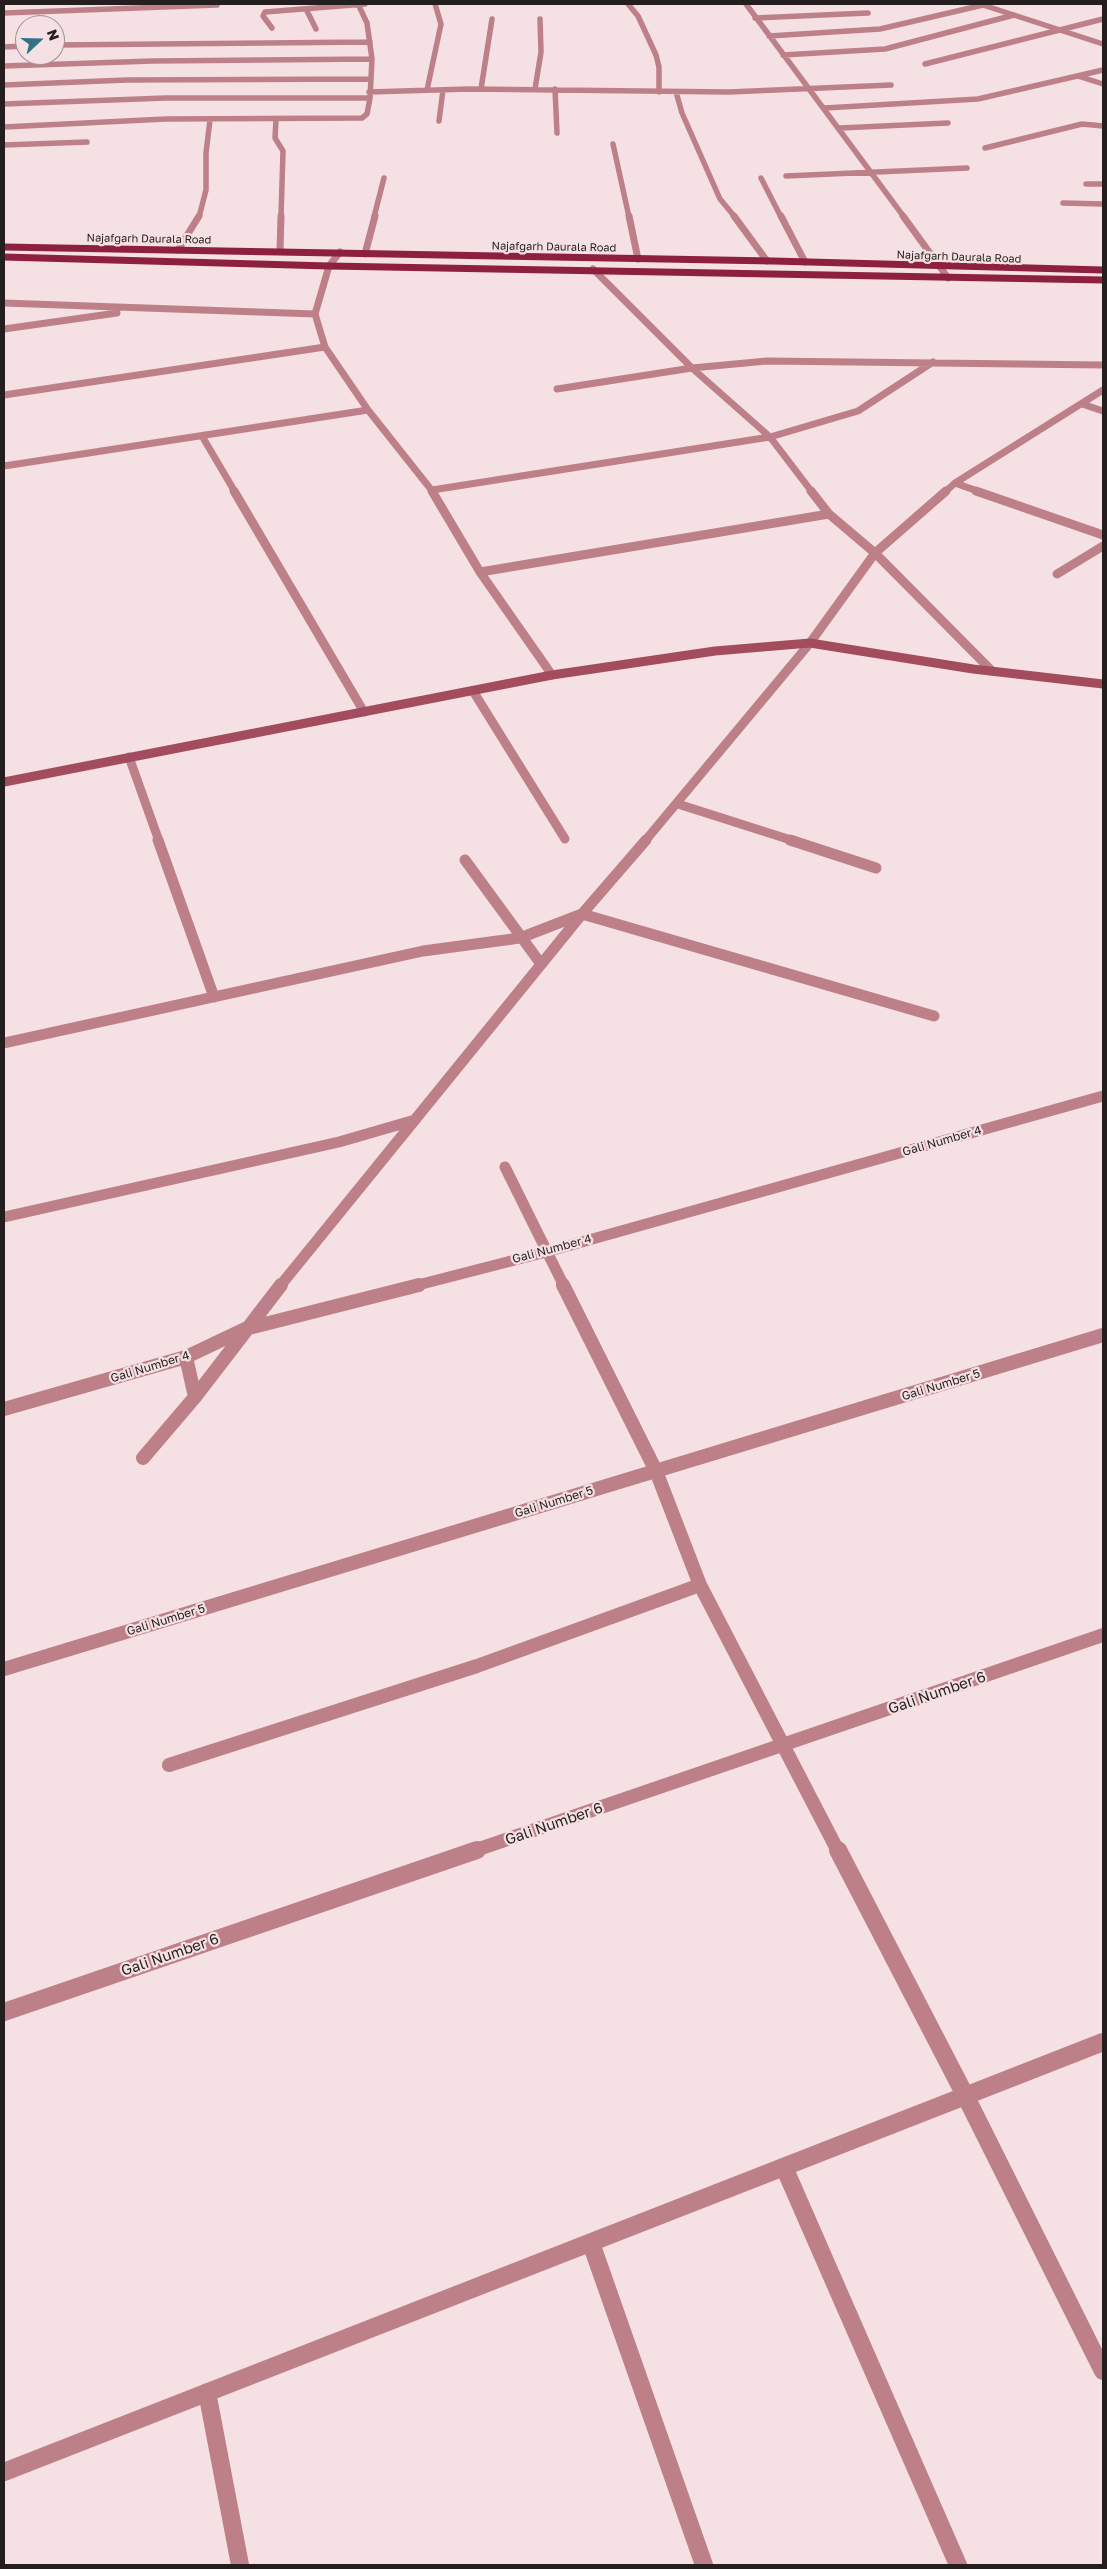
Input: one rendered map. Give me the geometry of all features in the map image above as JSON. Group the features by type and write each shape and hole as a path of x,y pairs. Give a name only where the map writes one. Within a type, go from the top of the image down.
{"main road":[{"name":"Najafgarh Daurala Road","path":"4,247 340,252 1103,270"},
{"name":"Najafgarh Daurala Road","path":"4,257 329,266 593,269 1103,280"}],"street":[{"path":"4,127 166,119 276,120 362,118 367,114 372,59 367,23 358,4"},
{"path":"272,28 263,14 319,6 365,4"},
{"path":"427,90 441,24 435,4"},
{"path":"628,4 638,16 656,55 659,67 659,92"},
{"path":"746,4 840,128 948,278"},
{"path":"769,36 880,29 981,4 1103,44"},
{"path":"4,14 217,5"},
{"path":"306,8 316,29"},
{"path":"755,18 868,13"},
{"path":"783,55 885,49 1014,15"},
{"path":"481,89 492,19"},
{"path":"535,89 541,52 540,19"},
{"path":"925,64 1103,19"},
{"path":"1090,22 1103,26"},
{"path":"65,44 370,42"},
{"path":"4,66 163,60 372,59"},
{"path":"825,108 978,99 1081,77 1103,70"},
{"path":"1081,77 1103,84"},
{"path":"4,85 127,80 370,79"},
{"path":"4,104 166,98 369,95 427,90 555,89 676,92 891,85"},
{"path":"555,89 557,133"},
{"path":"439,121 442,90"},
{"path":"676,92 682,113 720,199 745,229 767,261"},
{"path":"178,250 198,219 206,190 206,153 210,120"},
{"path":"276,120 275,138 283,151 280,251"},
{"path":"840,128 948,123"},
{"path":"985,148 1082,124 1103,126"},
{"path":"4,145 87,142"},
{"path":"613,144 638,259"},
{"path":"786,176 967,168"},
{"path":"365,254 384,178"},
{"path":"761,178 805,262"},
{"path":"1086,184 1103,184"},
{"path":"1063,203 1103,204"},
{"path":"340,252 329,266 314,314 325,347 368,410 432,490 480,572 552,675"},
{"path":"593,269 692,368 770,437 829,514 875,553 992,671"},
{"path":"4,303 314,314"},
{"path":"4,329 151,308"},
{"path":"4,395 325,347"},
{"path":"557,389 692,368 766,361 1103,365"},
{"path":"432,490 770,437 858,411 933,362"},
{"path":"143,1458 195,1397 245,1330 541,964 678,804 810,643 875,553 955,483 1103,390"},
{"path":"1082,404 1103,411"},
{"path":"4,466 368,410"},
{"path":"202,436 364,712"},
{"path":"955,483 1103,535"},
{"path":"480,572 829,514"},
{"path":"1057,574 1103,546"},
{"path":"4,782 552,675 715,651 810,643 992,671 1103,684"},
{"path":"473,691 565,839"},
{"path":"130,757 214,996"},
{"path":"678,804 876,868"},
{"path":"465,860 520,938 541,964"},
{"path":"4,1043 423,951 520,938 582,914 934,1016"},
{"name":"Gali Number 4","path":"4,1409 186,1357 245,1330 546,1252 1103,1096"},
{"path":"4,1217 338,1142 415,1120"},
{"path":"505,1168 656,1471 700,1585 966,2097 1103,2371"},
{"name":"Gali Number 5","path":"4,1669 1103,1335"},
{"path":"186,1357 195,1397"},
{"path":"169,1765 477,1666 700,1585"},
{"name":"Gali Number 6","path":"4,2012 1103,1636"},
{"path":"4,2472 1103,2042"},
{"path":"784,2167 958,2565"},
{"path":"591,2243 704,2565"},
{"path":"207,2392 240,2565"}]}
